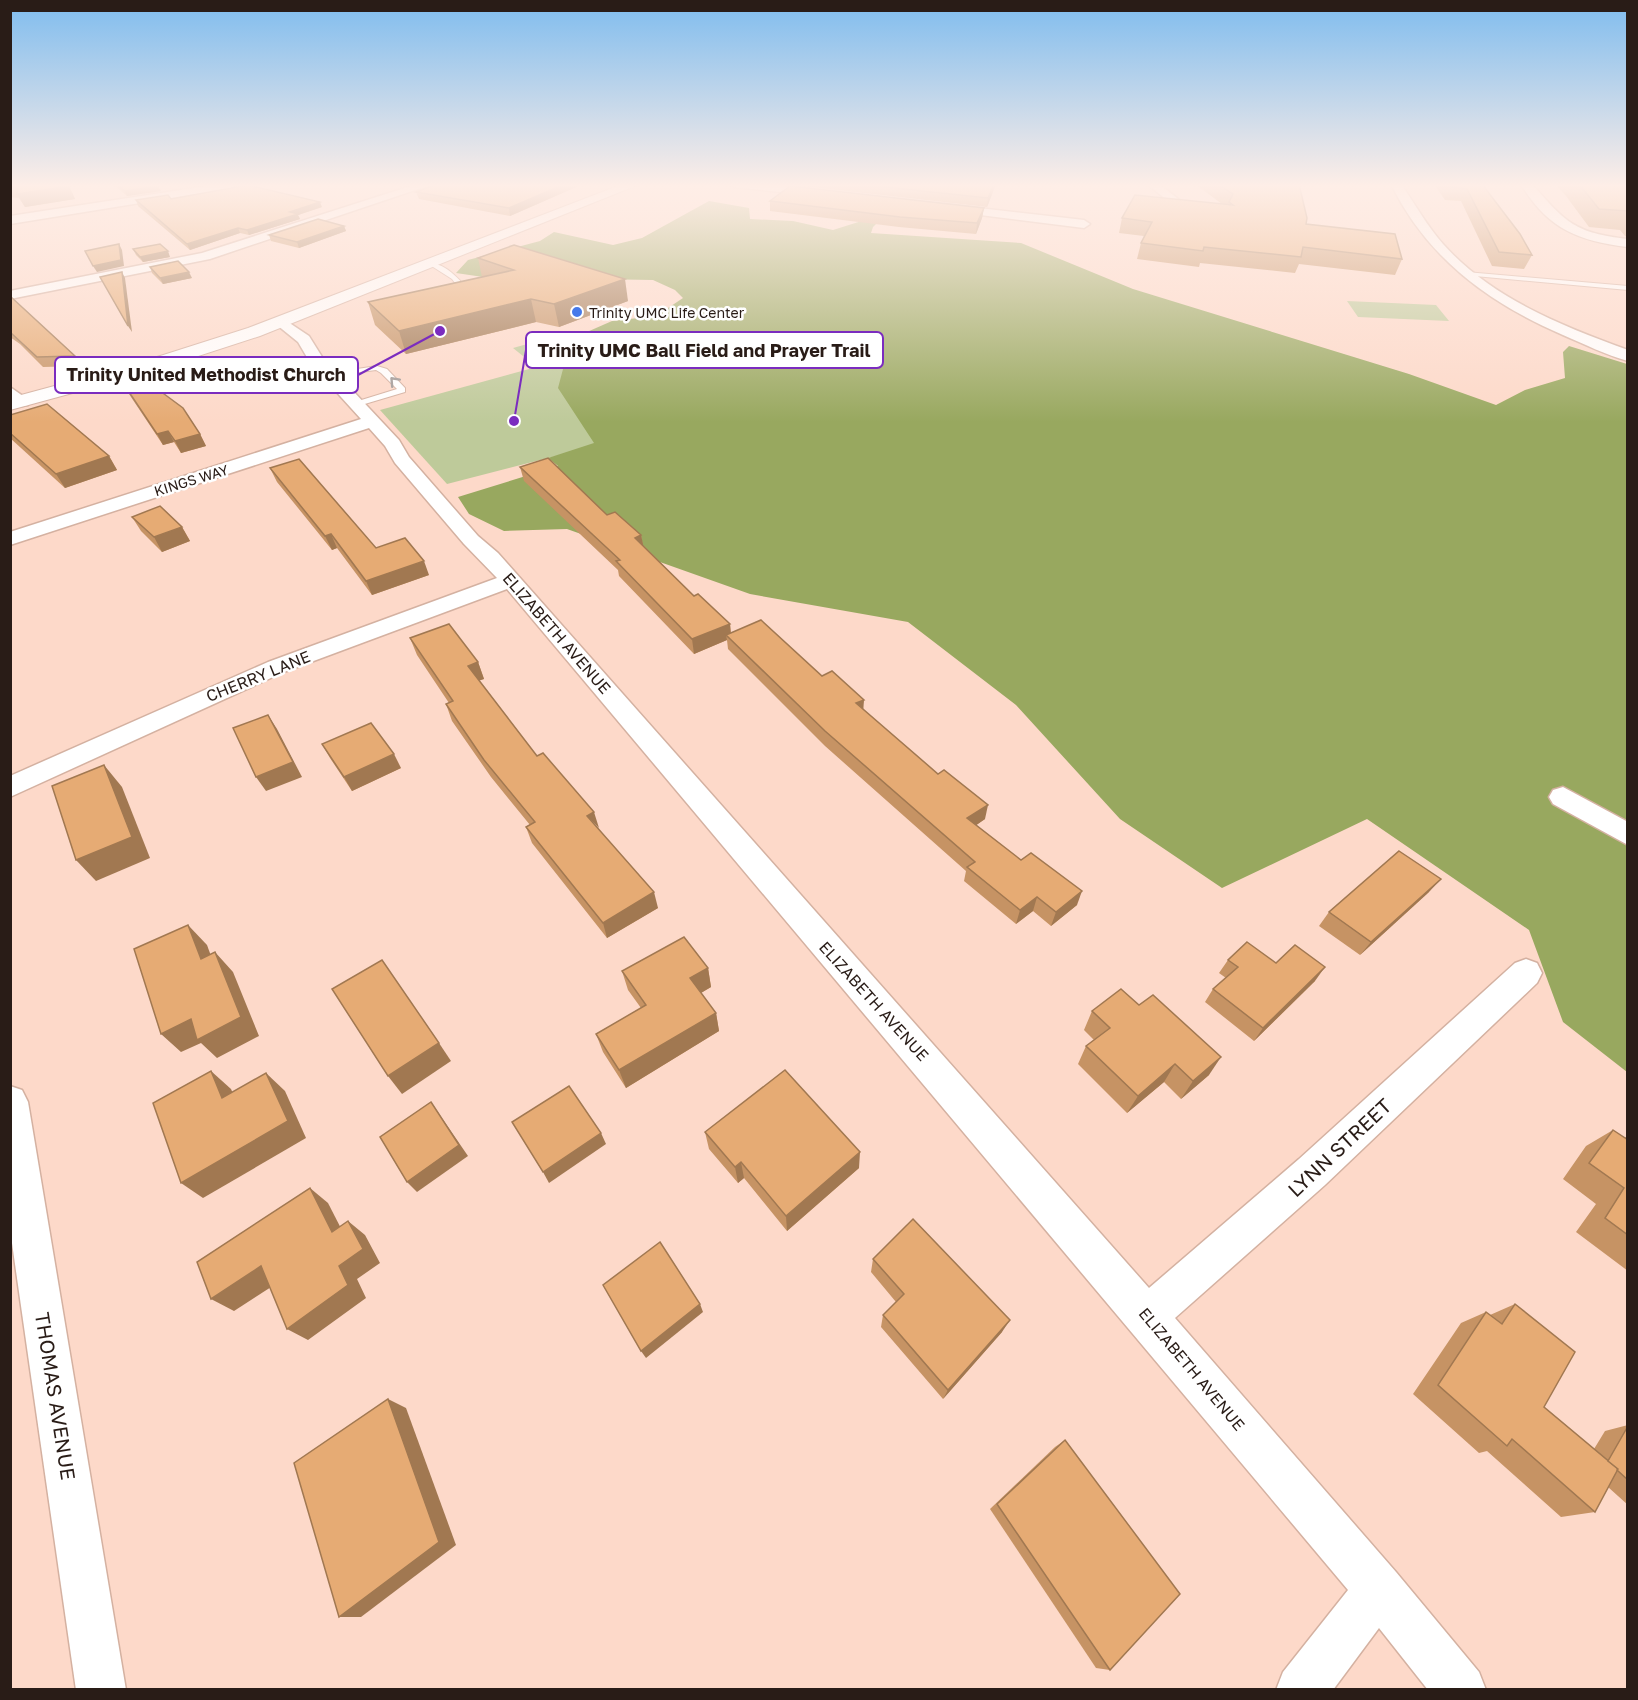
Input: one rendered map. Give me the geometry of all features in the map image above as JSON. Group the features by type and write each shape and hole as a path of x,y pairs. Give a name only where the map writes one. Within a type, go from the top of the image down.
{"street":[{"path":"10,295 169,263"},
{"path":"1455,263 1466,274 1525,310 1628,356"},
{"path":"14,399 192,353 282,322 432,264"},
{"name":"ELIZABETH AVENUE","path":"282,322 297,332 314,350 317,361 328,374 365,413 471,540 491,557 511,580 1147,1316 1461,1689"},
{"name":"KINGS WAY","path":"10,539 365,413"},
{"name":"CHERRY LANE","path":"10,787 276,667 511,580"},
{"path":"1563,797 1628,835"},
{"name":"LYNN STREET","path":"1147,1316 1293,1190 1437,1056 1477,1014 1526,973"},
{"name":"THOMAS AVENUE","path":"10,1102 101,1689"},
{"path":"1300,1689 1379,1589"}],"lane":[{"path":"432,264 454,278 467,295"},
{"path":"1466,274 1628,288"},
{"path":"328,374 377,368 384,371 402,390 365,413"}],"green space":[{"path":"465,263 1071,263 1133,289 1409,374 1496,405 1525,390 1565,378 1563,352 1569,346 1627,364 1627,1072 1563,1022 1529,930 1367,819 1222,888 1120,819 1016,705 908,622 750,594 567,529 504,531 469,514 458,497 558,466 548,458 594,443 558,388 571,339 612,321 656,316 683,298 675,290 653,280 483,277 456,273"},
{"path":"1347,301 1436,305 1449,321 1358,317"},
{"path":"538,341 559,357 533,364 513,348"},
{"path":"573,357 650,432 447,484 380,410"}],"building":[{"path":"180,263 189,272 160,278 150,267"},
{"path":"494,263 574,263 625,279 554,304 531,299 399,331 368,302 514,270"},
{"path":"122,272 128,326 100,277"},
{"path":"10,296 75,356 37,357 10,332"},
{"path":"129,368 183,408 200,434 175,441 168,431 157,434 115,371"},
{"path":"47,404 109,456 56,474 10,433 10,415"},
{"path":"548,458 607,515 615,512 641,535 635,538 694,596 698,594 730,624 692,639 616,561 620,560 520,467"},
{"path":"299,459 376,548 405,538 424,561 366,581 331,534 325,536 270,468"},
{"path":"160,506 182,527 154,537 132,517"},
{"path":"761,620 822,676 832,671 864,700 856,703 938,774 944,770 988,805 967,818 1021,860 1031,853 1082,891 1056,912 1037,897 1020,910 967,867 975,862 825,731 726,635"},
{"path":"449,624 478,662 468,666 537,756 543,753 594,812 587,816 654,892 603,923 526,827 535,822 484,760 446,704 453,701 410,638"},
{"path":"268,715 293,762 256,777 233,728"},
{"path":"371,723 394,754 344,777 322,744"},
{"path":"104,765 132,837 76,860 52,786"},
{"path":"1399,851 1441,879 1371,942 1329,912"},
{"path":"188,925 201,959 215,952 241,1017 197,1040 191,1019 161,1034 134,949"},
{"path":"684,937 708,968 690,978 716,1013 619,1070 596,1034 646,1005 622,971"},
{"path":"1247,942 1276,963 1295,945 1325,967 1263,1028 1213,989 1238,967 1228,960"},
{"path":"382,960 439,1043 388,1076 332,989"},
{"path":"1121,989 1139,1005 1153,995 1221,1057 1193,1081 1175,1064 1138,1096 1086,1046 1110,1028 1092,1011"},
{"path":"785,1070 860,1152 786,1216 741,1162 735,1167 705,1132"},
{"path":"211,1071 222,1098 266,1073 288,1121 181,1183 153,1103"},
{"path":"569,1086 601,1133 543,1172 512,1122"},
{"path":"431,1102 459,1145 407,1182 380,1137"},
{"path":"1613,1130 1628,1140 1628,1235 1605,1218 1624,1188 1589,1163"},
{"path":"310,1188 332,1232 348,1221 363,1249 339,1266 348,1285 287,1329 261,1266 211,1299 197,1262"},
{"path":"913,1219 1010,1320 948,1390 883,1315 904,1294 873,1259"},
{"path":"660,1242 700,1304 641,1351 603,1285"},
{"path":"1515,1304 1575,1352 1544,1407 1618,1469 1595,1512 1512,1439 1507,1446 1438,1385 1486,1312 1502,1324"},
{"path":"388,1399 439,1542 339,1617 294,1463"},
{"path":"1628,1426 1628,1480 1608,1461"},
{"path":"1065,1440 1180,1594 1110,1670 997,1504"}],"place":[{"name":"Trinity UMC Life Center","path":"577,312"},
{"name":"Trinity United Methodist Church","path":"440,331"},
{"name":"Trinity UMC Ball Field and Prayer Trail","path":"514,421"}]}
